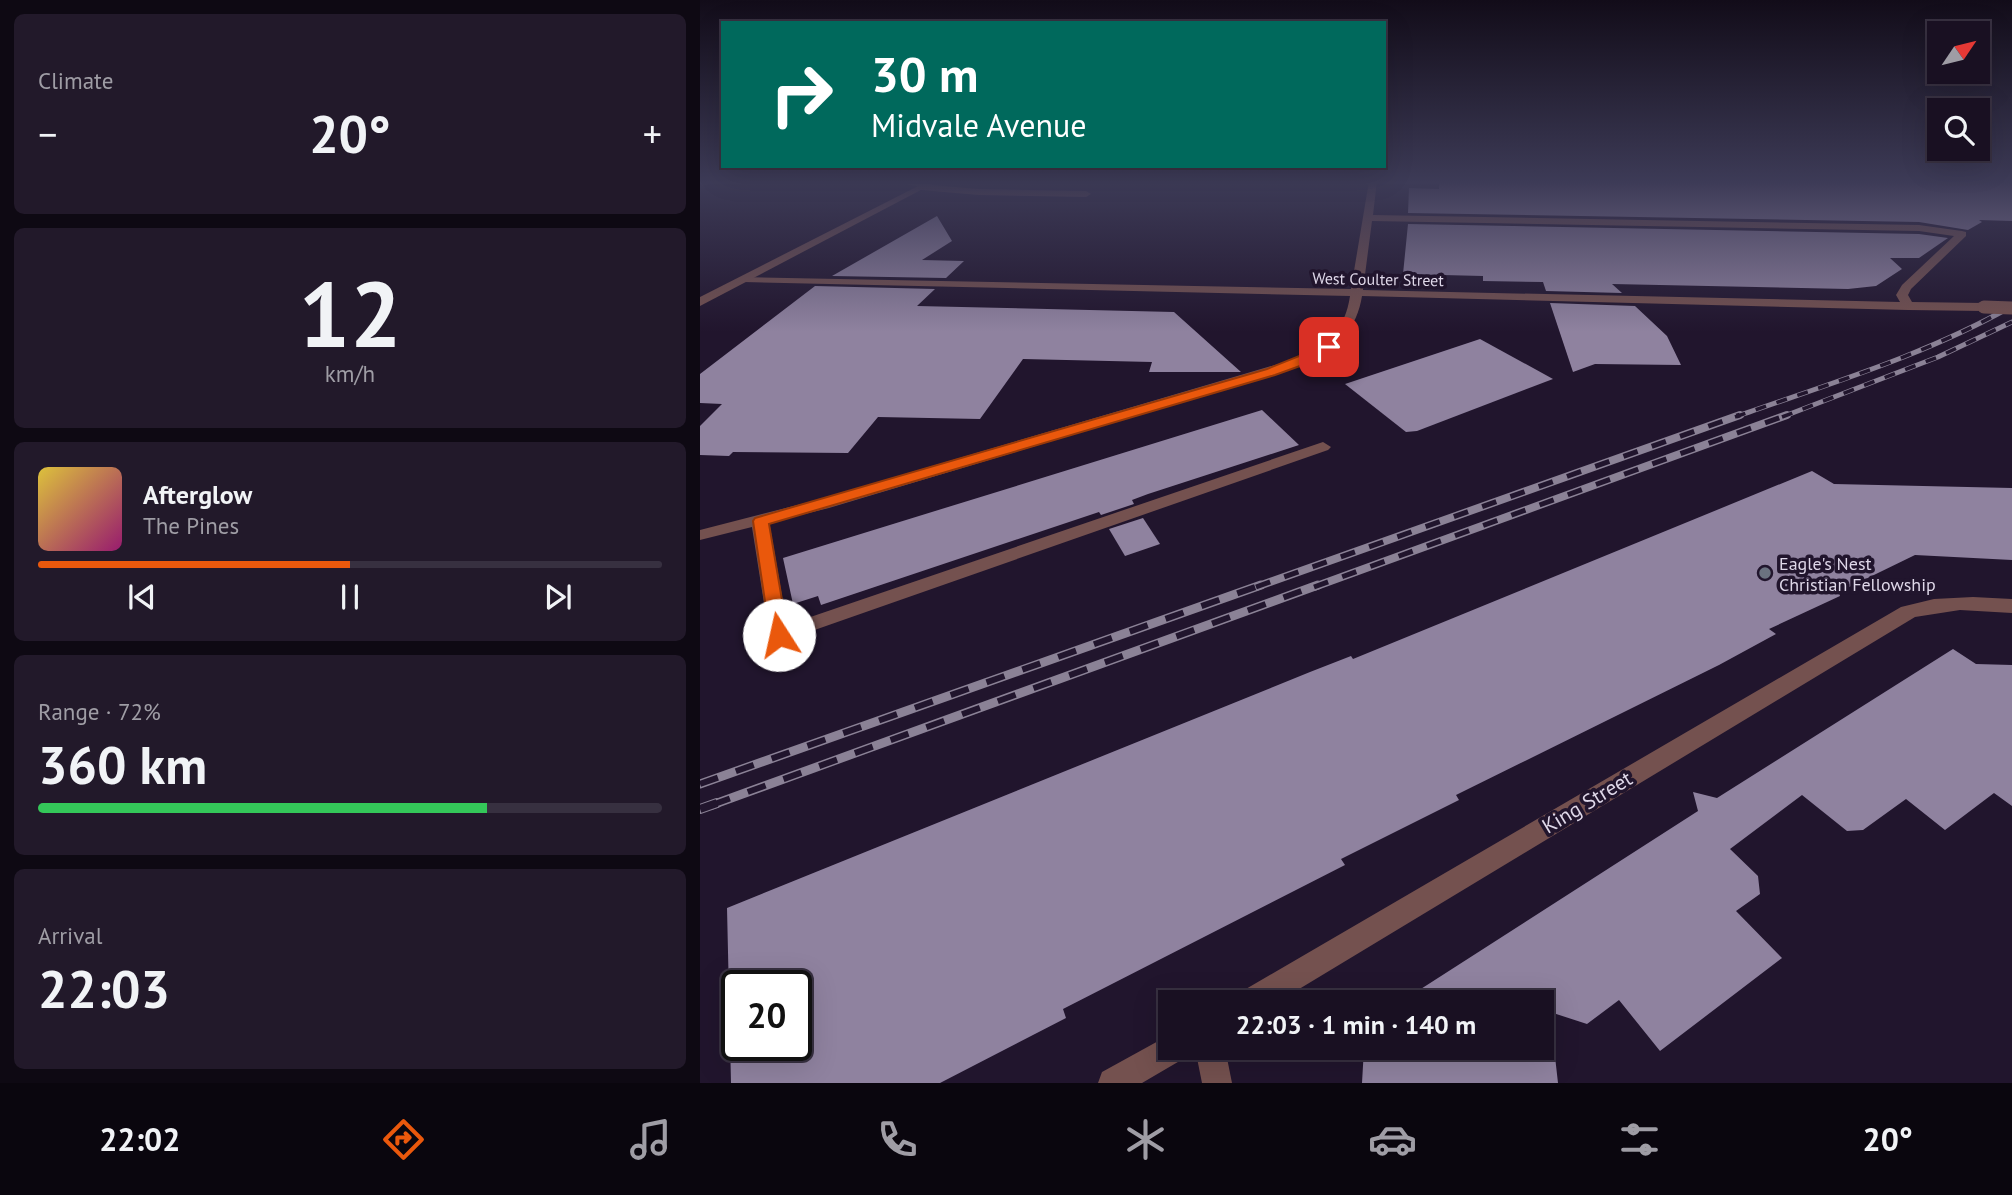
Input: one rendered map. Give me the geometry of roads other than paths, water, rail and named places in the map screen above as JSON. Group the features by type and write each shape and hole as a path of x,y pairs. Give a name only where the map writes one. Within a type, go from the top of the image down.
{"street":[{"path":"700,302 836,232"},
{"path":"700,535 760,521 1307,360 1329,347 1345,332 1353,317 1366,232"},
{"path":"1908,306 1902,295 1906,287 1962,234 1944,232"},
{"name":"West Coulter Street","path":"744,279 2012,308"},
{"path":"760,521 779,635 1323,447"},
{"name":"King Street","path":"1271,990 1896,619 1927,605 2012,606"},
{"path":"1113,1083 1158,1056"},
{"path":"1212,1060 1217,1083"}],"railway":[{"path":"1735,417 1911,354 2012,306"},
{"path":"1782,417 1938,357 2012,322"},
{"path":"1256,587 1740,415"},
{"path":"1314,587 1787,415"},
{"path":"700,784 1261,585"},
{"path":"712,805 1318,585"},
{"path":"700,809 717,803"}],"place":[{"name":"Eagle's Nest Christian Fellowship","path":"1765,573"}]}
